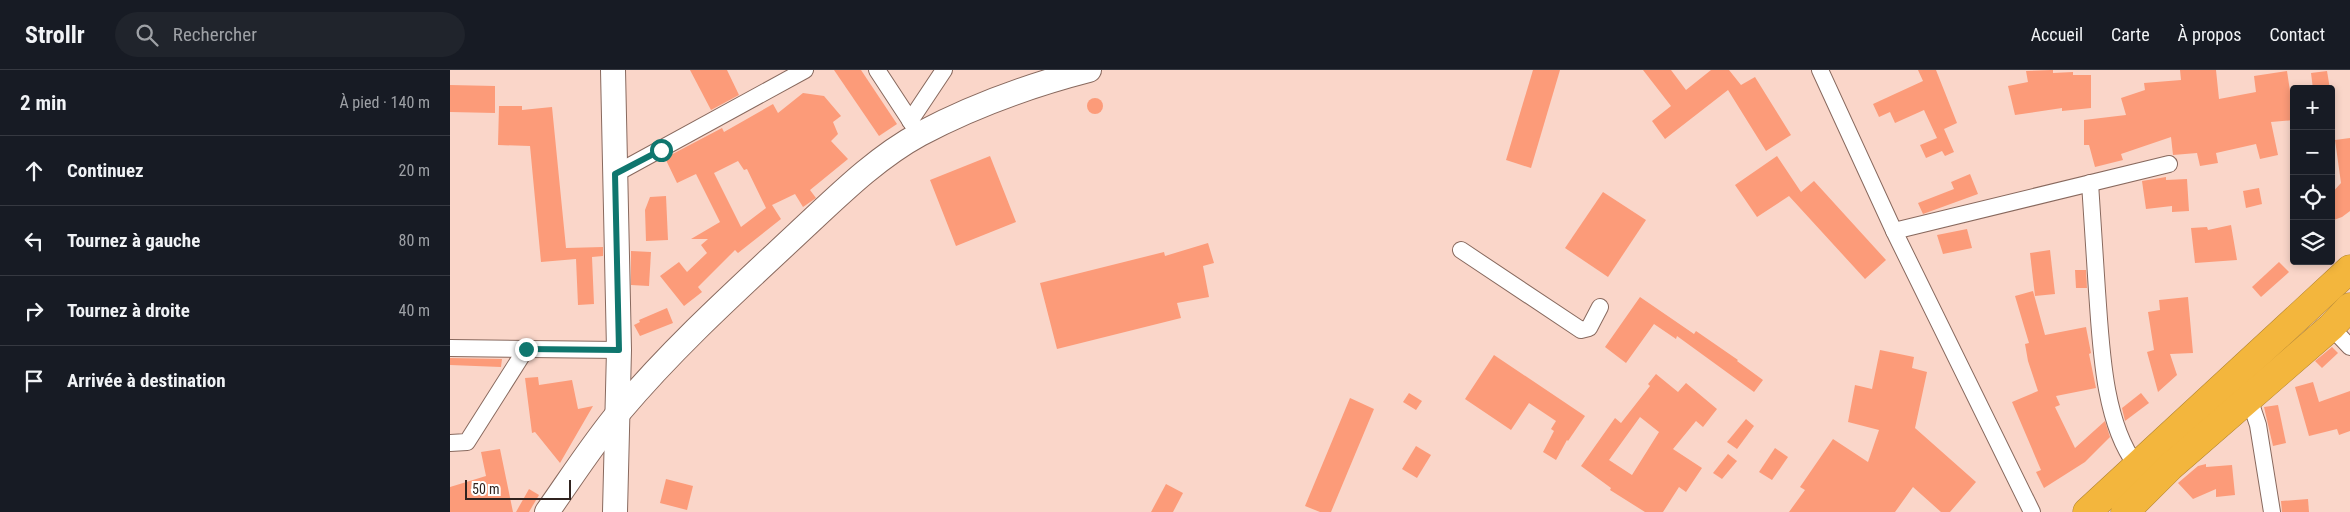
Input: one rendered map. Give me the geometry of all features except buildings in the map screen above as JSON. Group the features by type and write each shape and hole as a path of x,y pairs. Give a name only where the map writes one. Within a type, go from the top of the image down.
{"highway":[{"path":"2087,512 2136,464 2350,269"},
{"path":"2125,512 2170,467 2331,327 2350,308"}],"street":[{"path":"613,70 620,411 615,512"},
{"path":"615,174 805,70"},
{"path":"877,70 915,128"},
{"path":"547,512 620,411 683,342 799,232 915,128 944,70"},
{"path":"915,128 1090,70"},
{"path":"1820,70 1894,231 2032,512"},
{"path":"1894,231 2168,164"},
{"path":"2090,183 2102,363 2117,426 2128,453 2136,464"},
{"path":"1462,250 1581,330 1589,328 1600,307"},
{"path":"2331,327 2350,347"},
{"path":"450,348 619,350"},
{"path":"450,443 467,442 526,349"},
{"path":"2249,398 2258,425 2272,512"}],"route":[{"path":"526,349 619,350 615,174 661,150"}]}
